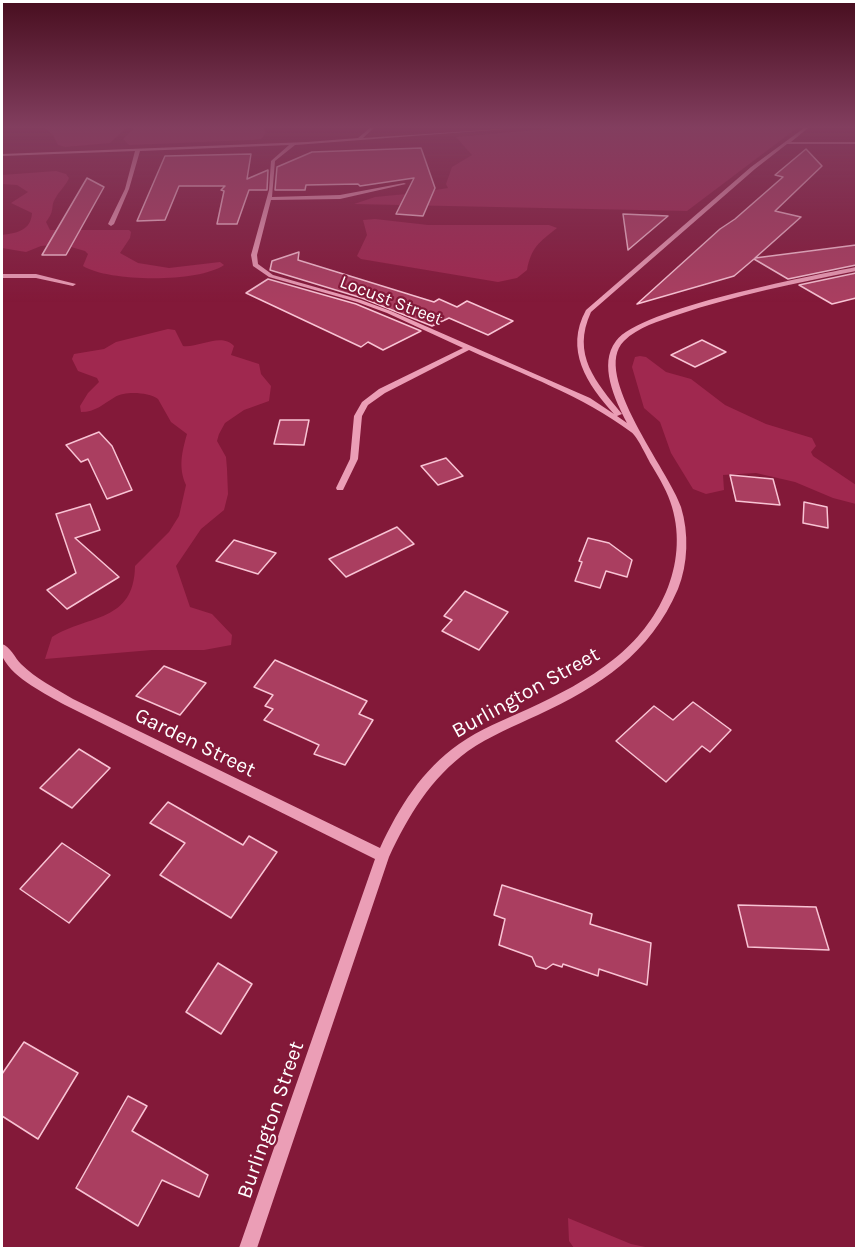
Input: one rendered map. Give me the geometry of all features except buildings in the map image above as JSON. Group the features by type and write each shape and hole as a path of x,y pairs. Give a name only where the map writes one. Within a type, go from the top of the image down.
{"street":[{"path":"111,224 128,186"},
{"name":"Locust Street","path":"270,186 254,255 255,265 259,270 276,278 374,306 587,400 634,430"},
{"path":"269,199 340,197 395,186"},
{"path":"634,430 593,385 579,339 581,324 588,311 624,278 734,186"},
{"name":"Burlington Street","path":"248,1248 383,856 396,825 409,804 421,787 454,755 495,729 601,677 631,652 646,635 674,585 678,569 681,522 668,485 634,430 612,373 615,348 632,330 666,317 767,288 856,269"},
{"path":"2,276 36,276 73,284"},
{"path":"340,488 354,459 358,416 368,400 468,348"},
{"name":"Garden Street","path":"2,648 9,660 21,672 69,702 383,856"}],"shaded area":[{"path":"19,186 64,186 55,199 46,222 50,230 129,230 130,238 120,253 138,263 169,268 220,262 224,265 195,275 132,277 112,275 83,266 88,254 71,247 41,246 26,252 2,248 2,235 22,230 29,224 32,213 11,203 28,192"},
{"path":"447,186 720,186 687,211 354,204 375,197 448,188"},
{"path":"375,219 428,225 549,225 557,228 537,246 527,270 517,278 498,282 361,259 357,256 367,235 363,220"},
{"path":"168,329 175,330 183,346 216,340 229,342 234,346 231,355 259,364 261,374 271,386 269,401 244,410 225,423 219,434 217,441 226,457 227,469 228,494 224,510 201,529 176,566 190,607 212,614 232,635 231,645 204,650 152,650 45,659 52,637 107,614 127,598 133,584 135,566 169,532 179,516 186,485 181,466 187,434 171,422 158,399 130,393 119,395 95,409 81,412 80,406 99,382 97,378 78,371 72,359 74,354 104,349 116,342"},
{"path":"635,357 646,357 666,372 691,379 725,405 766,424 812,438 816,446 811,452 813,456 856,485 856,504 833,498 795,482 756,473 723,475 724,490 706,494 693,489 671,453 660,422 644,408 632,367"},
{"path":"568,1218 631,1244 650,1248 574,1248 569,1241"}]}
